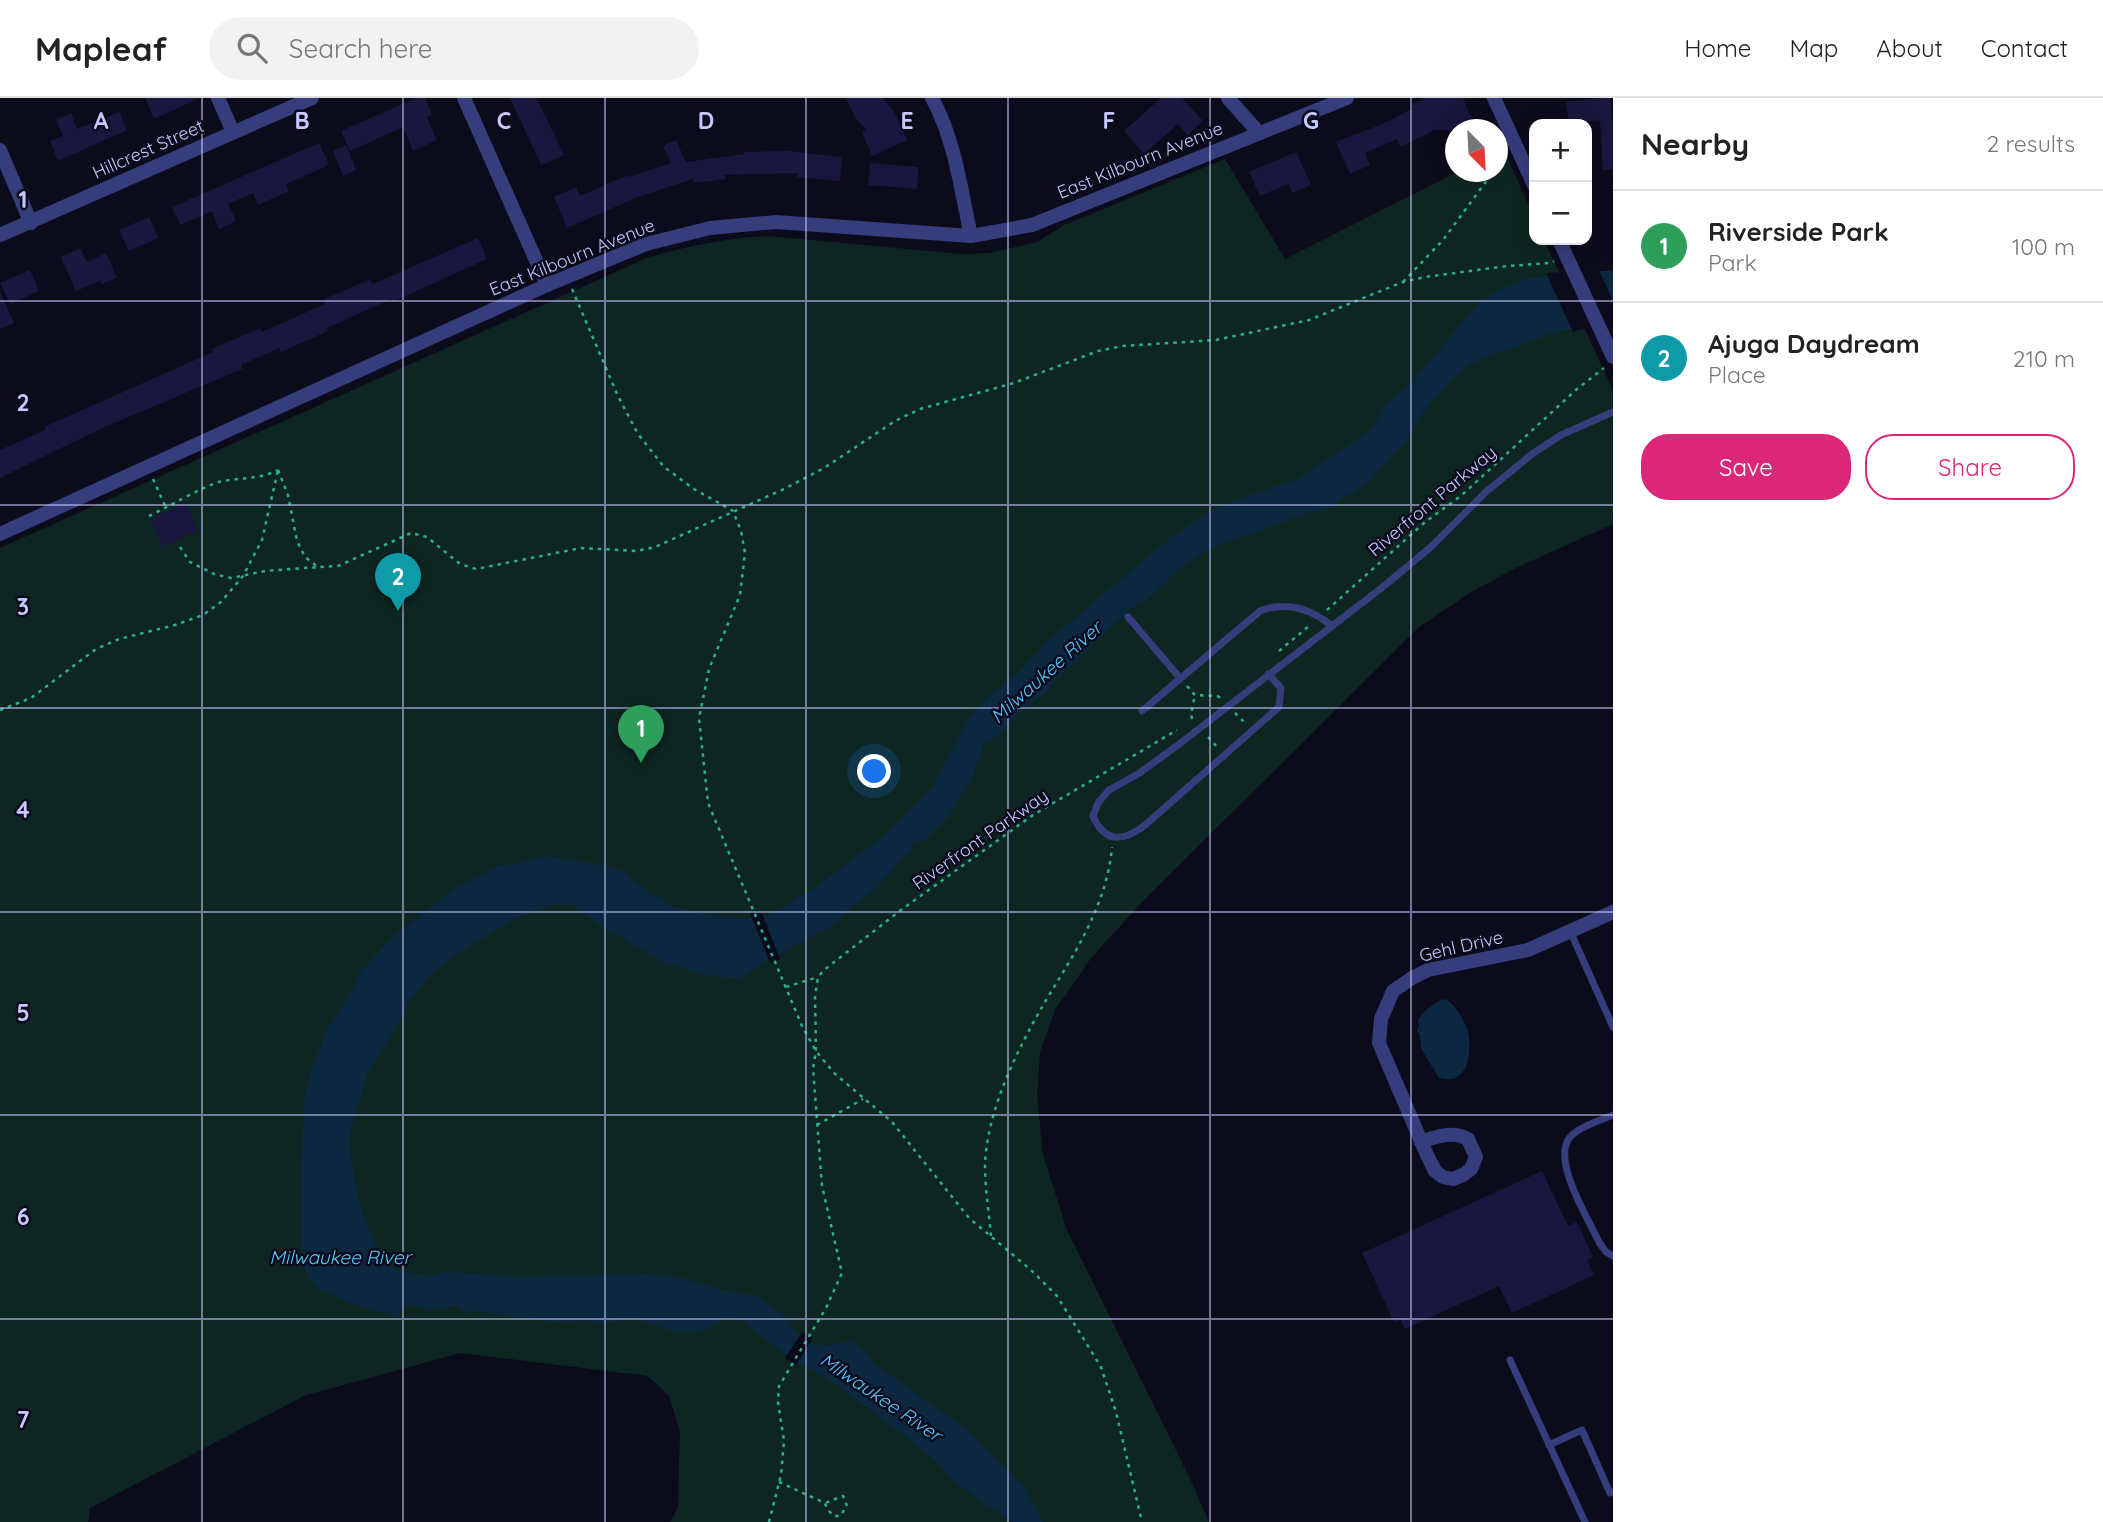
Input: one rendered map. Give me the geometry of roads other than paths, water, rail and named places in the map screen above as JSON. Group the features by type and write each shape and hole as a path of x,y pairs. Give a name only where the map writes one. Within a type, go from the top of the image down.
{"street":[{"path":"218,98 233,132"},
{"name":"Hillcrest Street","path":"0,235 312,98"},
{"path":"464,98 547,285"},
{"path":"932,98 948,134 956,162 971,236"},
{"path":"1228,98 1259,133"},
{"name":"East Kilbourn Avenue","path":"0,534 566,276 646,244 709,228 776,222 971,236 1032,225 1347,98"},
{"path":"1494,98 1532,182"},
{"path":"0,150 32,222"},
{"path":"1561,245 1613,357"},
{"name":"Gehl Drive","path":"1421,1142 1379,1044 1381,1019 1393,991 1429,970 1528,950 1613,912"}],"lane":[{"path":"1268,674 1281,688 1279,707 1144,827 1130,836 1113,837 1099,829 1093,816 1098,803 1109,790 1139,774 1178,746 1268,674 1332,626 1432,546 1487,491 1532,454 1562,435 1613,412"},
{"path":"1142,711 1260,611 1270,607 1294,607 1320,616 1332,626"},
{"path":"1128,617 1180,678"},
{"path":"1570,931 1613,1027"},
{"path":"1613,1115 1580,1130 1571,1137 1563,1152 1568,1175 1599,1242 1606,1252 1613,1255"},
{"path":"1510,1360 1585,1522"},
{"path":"1549,1445 1582,1430 1610,1493 1613,1492"}],"water":[{"name":"Milwaukee River","path":"1613,270 1613,316 1558,331 1469,365 1454,377 1421,415 1404,445 1371,480 1352,494 1344,496 1332,507 1223,543 1182,567 1147,600 1135,605 1053,682 1048,692 1028,704 999,735 984,744 972,778 948,817 924,841 914,842 912,849 879,885 827,929 762,963 740,979 704,975 665,963 600,925 571,904 555,904 513,919 453,957 429,976 408,1002 405,1013 368,1072 349,1136 350,1153 359,1204 374,1242 388,1264 397,1271 432,1276 446,1272 521,1277 650,1274 682,1278 717,1289 757,1296 786,1318 794,1331 816,1344 828,1346 851,1341 869,1355 873,1363 968,1430 1023,1485 1043,1522 1012,1522 958,1485 931,1457 894,1427 825,1377 789,1358 744,1322 725,1318 704,1330 690,1332 673,1331 633,1318 602,1324 589,1321 550,1322 475,1311 463,1314 458,1306 426,1309 415,1305 405,1306 396,1317 350,1303 317,1288 307,1275 301,1247 301,1161 305,1093 314,1063 328,1028 361,971 393,937 451,891 498,866 545,856 604,865 625,872 653,896 678,908 743,918 765,916 778,911 814,889 885,835 932,788 970,716 991,694 1016,675 1051,638 1170,538 1204,515 1244,497 1296,480 1363,436 1372,429 1386,404 1409,385 1481,301 1504,287 1525,279"},
{"path":"1446,999 1464,1022 1469,1045 1465,1068 1455,1078 1448,1079 1439,1078 1421,1048 1417,1031 1418,1020 1424,1013 1434,1004"}],"place":[{"name":"Ajuga Daydream","path":"398,611"},
{"name":"Riverside Park","path":"641,763"}]}
